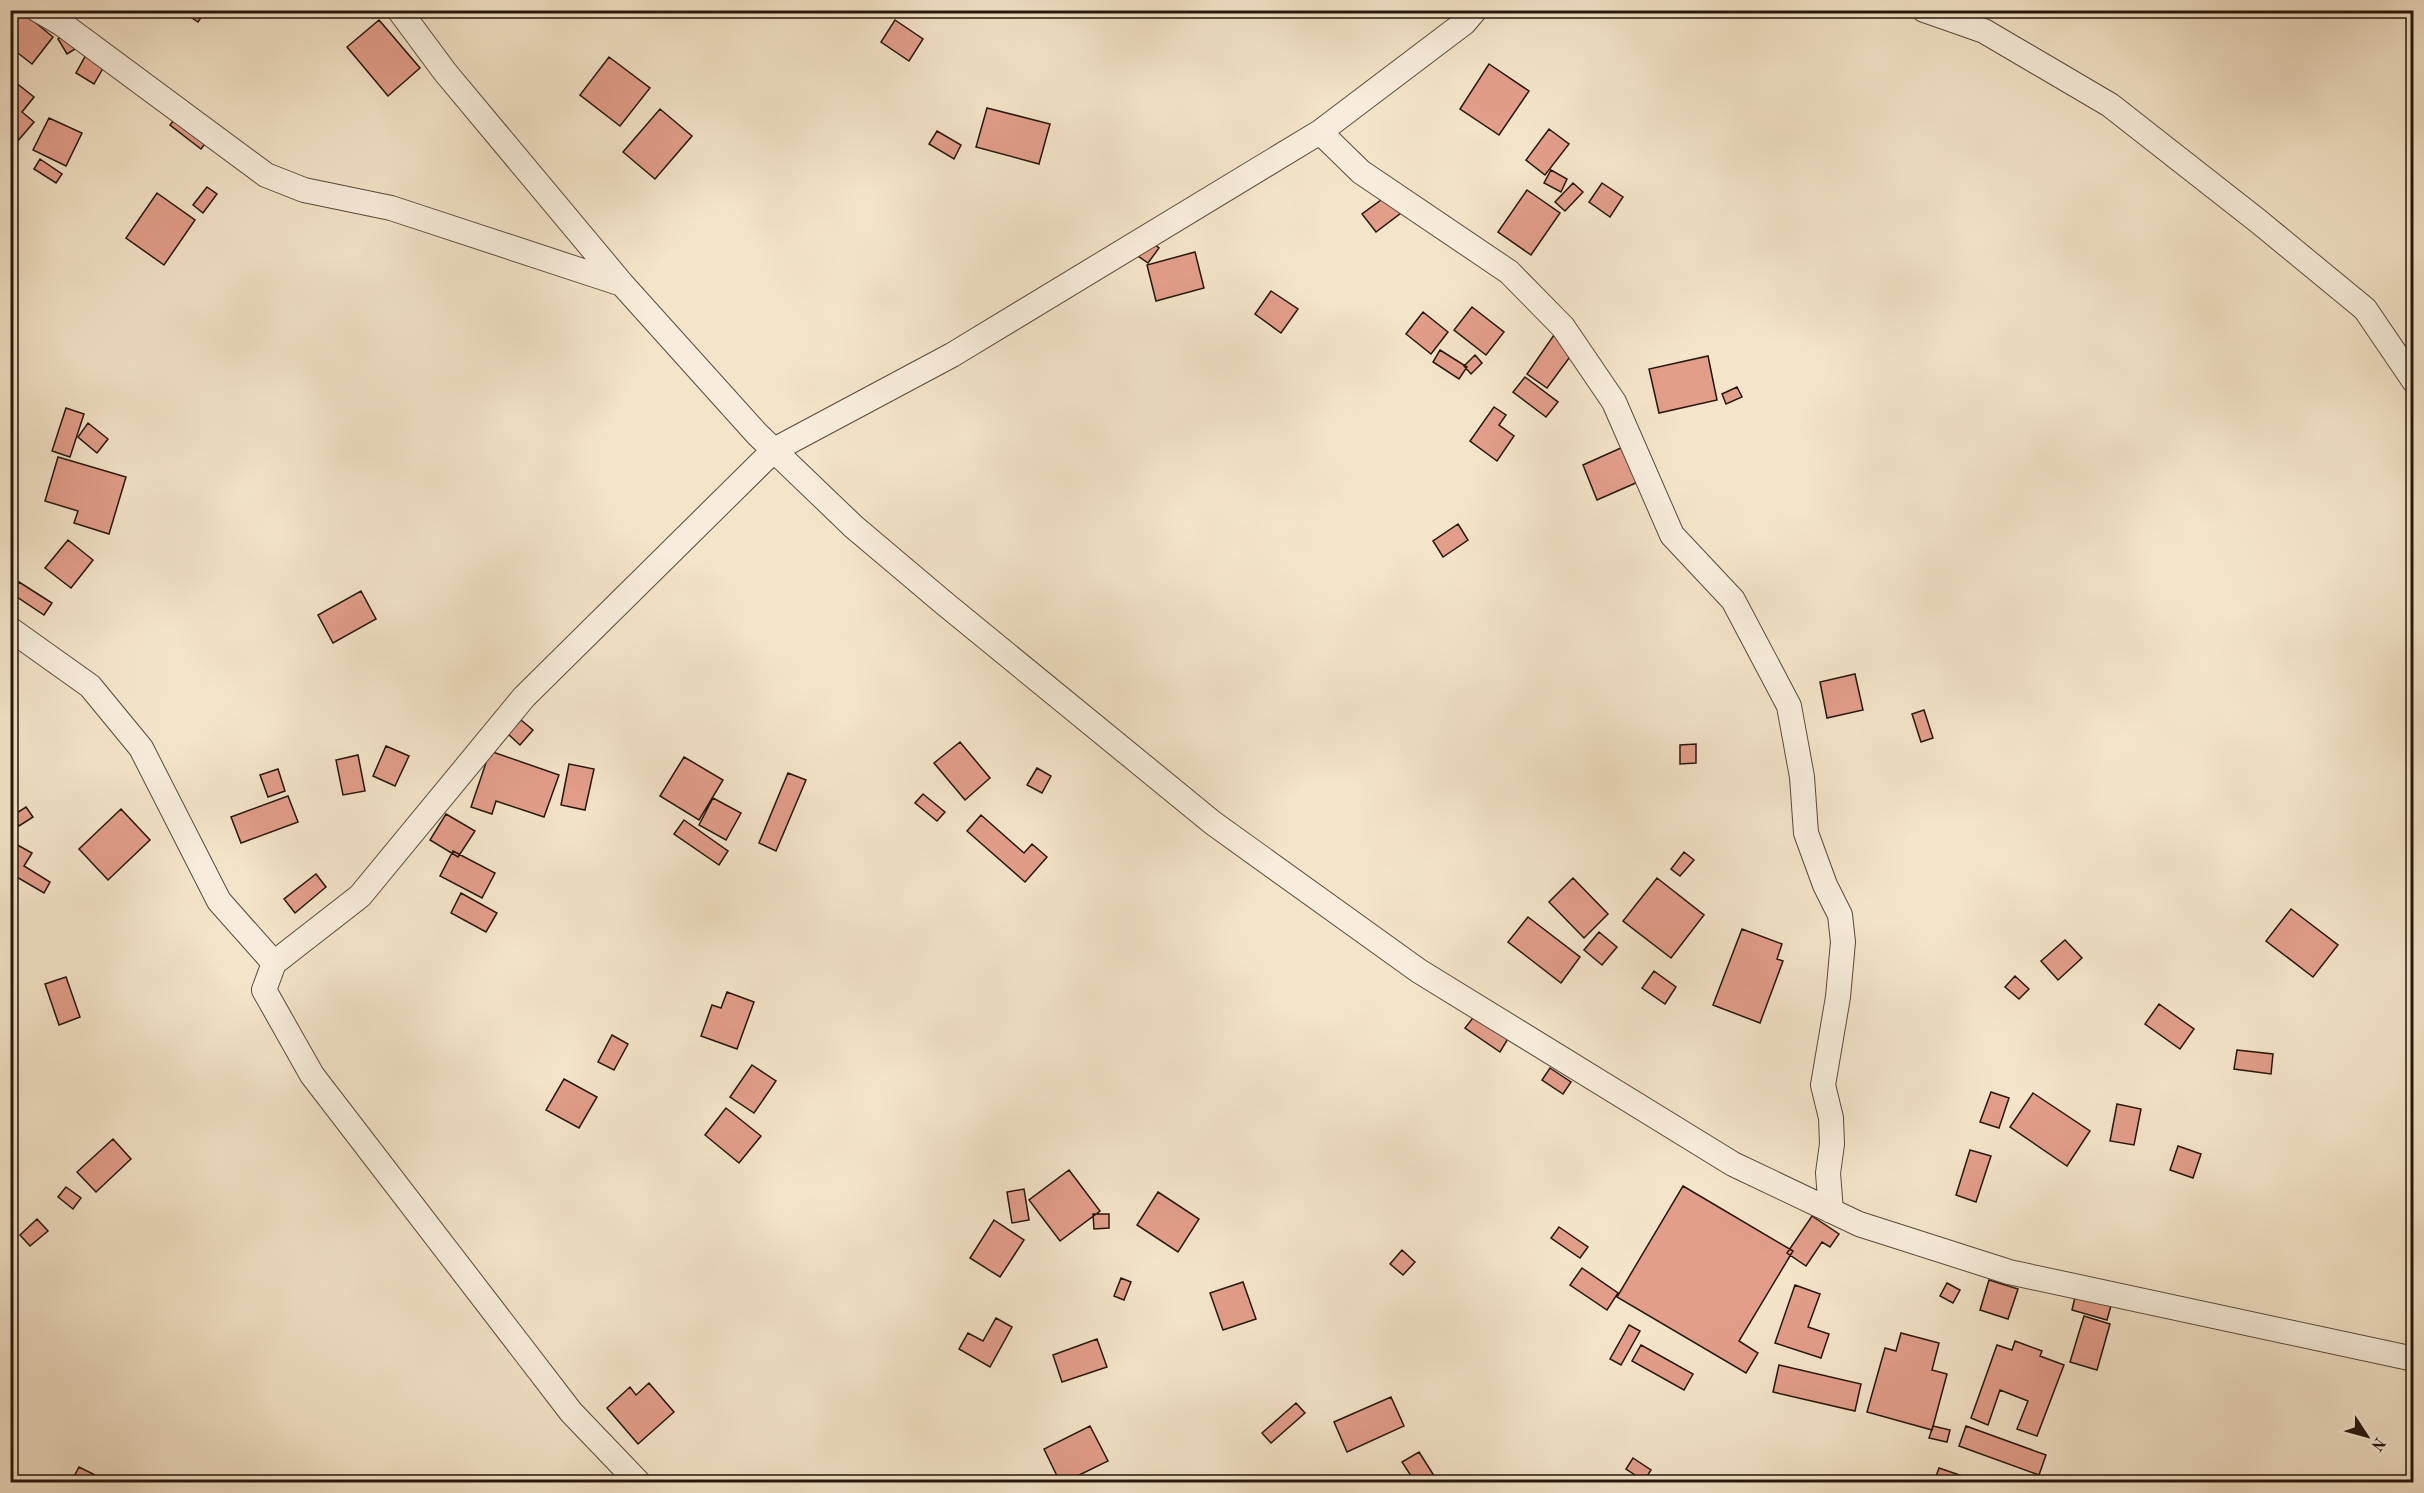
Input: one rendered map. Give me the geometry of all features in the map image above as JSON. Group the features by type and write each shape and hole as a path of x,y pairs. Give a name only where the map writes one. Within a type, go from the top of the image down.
{"street":[{"path":"38,10 62,24 266,175 304,190 391,208 622,284"},
{"path":"399,10 445,72 622,284 756,434 854,527 1222,830 1419,971 1733,1164 1859,1224 2009,1272 2414,1359"},
{"path":"638,1482 571,1412 312,1075 264,990 274,963 360,896 524,697 774,450 952,355 1320,132 1464,23 1475,10"},
{"path":"1924,10 1984,31 2110,105 2258,221 2365,309 2414,381"},
{"path":"1320,132 1361,172 1509,272 1563,327 1614,402 1672,535 1733,600 1789,706 1802,777 1806,833 1825,885 1840,915 1843,942 1838,997 1823,1085 1831,1118 1832,1144 1828,1173 1831,1211"},
{"path":"10,629 90,686 141,748 219,901 274,963"}],"building":[{"path":"10,10 20,10 53,37 32,64 10,47"},
{"path":"180,10 206,10 198,22"},
{"path":"367,10 382,10 373,18"},
{"path":"379,20 420,68 388,96 347,47"},
{"path":"895,20 923,39 909,61 881,42"},
{"path":"70,31 80,46 67,54 58,39"},
{"path":"87,53 106,63 94,84 76,73"},
{"path":"609,57 650,88 620,126 580,95"},
{"path":"1489,64 1529,91 1499,135 1460,109"},
{"path":"10,78 34,97 22,112 34,122 10,150"},
{"path":"987,108 1050,124 1039,164 976,147"},
{"path":"660,109 692,136 655,179 623,152"},
{"path":"181,111 212,135 201,149 170,125"},
{"path":"49,118 82,133 66,166 33,150"},
{"path":"1549,129 1569,144 1545,175 1526,160"},
{"path":"937,131 961,145 954,159 929,144"},
{"path":"40,159 62,174 56,183 34,169"},
{"path":"1551,170 1567,179 1561,192 1544,183"},
{"path":"1573,183 1583,192 1565,211 1555,202"},
{"path":"1602,183 1623,197 1610,217 1589,202"},
{"path":"207,187 217,194 203,213 193,205"},
{"path":"1527,190 1560,213 1531,255 1498,232"},
{"path":"157,193 195,220 164,265 126,238"},
{"path":"1388,195 1401,213 1376,232 1362,214"},
{"path":"1150,241 1159,248 1148,263 1138,256"},
{"path":"1195,252 1204,288 1156,301 1147,265"},
{"path":"1271,291 1298,309 1281,333 1255,314"},
{"path":"1472,307 1504,332 1486,355 1454,330"},
{"path":"1423,312 1448,332 1431,354 1406,334"},
{"path":"1554,335 1575,350 1547,388 1527,374"},
{"path":"1440,350 1467,367 1459,379 1433,362"},
{"path":"1475,355 1482,363 1471,374 1464,366"},
{"path":"1708,356 1717,400 1659,413 1649,369"},
{"path":"1525,377 1558,402 1546,417 1513,392"},
{"path":"1737,387 1742,397 1726,404 1722,394"},
{"path":"1494,407 1506,415 1499,425 1514,436 1497,461 1470,441"},
{"path":"66,408 84,414 70,457 52,451"},
{"path":"88,423 108,439 97,453 78,437"},
{"path":"1623,447 1638,482 1597,500 1583,465"},
{"path":"58,457 126,477 109,534 74,523 78,511 45,501"},
{"path":"1458,524 1468,540 1443,557 1433,541"},
{"path":"68,540 93,560 71,588 45,568"},
{"path":"19,582 52,603 44,615 11,593"},
{"path":"361,591 376,619 333,643 318,615"},
{"path":"1855,674 1863,710 1827,718 1820,682"},
{"path":"1924,710 1933,738 1921,742 1912,714"},
{"path":"521,720 533,730 520,745 508,734"},
{"path":"960,742 990,778 965,800 934,763"},
{"path":"1696,744 1696,763 1680,764 1680,745"},
{"path":"386,746 409,756 395,786 373,776"},
{"path":"490,751 559,775 544,817 496,801 492,814 471,807"},
{"path":"358,755 365,791 343,795 336,760"},
{"path":"684,757 723,780 699,820 660,796"},
{"path":"569,764 594,769 585,810 561,805"},
{"path":"1037,768 1051,776 1042,793 1027,785"},
{"path":"278,769 285,791 268,797 260,775"},
{"path":"788,773 806,780 776,851 759,843"},
{"path":"923,794 945,812 937,821 915,803"},
{"path":"288,796 298,822 241,843 231,817"},
{"path":"713,798 741,813 726,840 699,825"},
{"path":"26,807 33,817 19,826 12,816"},
{"path":"121,809 150,840 108,880 79,849"},
{"path":"446,814 475,831 458,857 430,840"},
{"path":"981,815 1024,853 1032,844 1047,857 1025,882 967,831"},
{"path":"684,820 728,851 719,865 674,834"},
{"path":"14,843 32,853 24,866 50,882 44,893 10,873 10,849"},
{"path":"453,851 495,873 482,898 440,876"},
{"path":"1684,852 1694,860 1680,876 1671,869"},
{"path":"316,874 326,887 295,913 284,899"},
{"path":"1573,878 1608,914 1584,938 1549,902"},
{"path":"1657,878 1704,915 1671,958 1623,921"},
{"path":"461,893 497,913 486,932 451,913"},
{"path":"2291,909 2338,945 2313,977 2266,941"},
{"path":"1528,917 1580,957 1561,983 1508,942"},
{"path":"1742,929 1782,944 1777,959 1783,961 1760,1023 1713,1005"},
{"path":"1599,932 1617,947 1602,965 1584,950"},
{"path":"2065,940 2082,958 2058,980 2041,961"},
{"path":"1654,971 1676,987 1665,1004 1642,988"},
{"path":"2015,976 2029,989 2019,999 2005,987"},
{"path":"66,977 80,1017 59,1025 45,984"},
{"path":"727,992 754,1002 737,1049 701,1036 712,1005 721,1008"},
{"path":"2159,1004 2194,1029 2180,1049 2145,1024"},
{"path":"1476,1014 1509,1037 1500,1052 1465,1028"},
{"path":"612,1035 628,1044 614,1070 598,1062"},
{"path":"2237,1050 2273,1054 2271,1074 2234,1069"},
{"path":"752,1065 776,1081 754,1113 730,1097"},
{"path":"1550,1068 1571,1082 1563,1094 1542,1080"},
{"path":"564,1079 597,1097 579,1128 546,1110"},
{"path":"1991,1092 2009,1098 1999,1128 1980,1122"},
{"path":"2033,1093 2090,1131 2067,1166 2010,1127"},
{"path":"2117,1104 2141,1109 2134,1145 2110,1141"},
{"path":"726,1108 761,1136 739,1163 705,1135"},
{"path":"113,1139 131,1159 96,1192 77,1172"},
{"path":"2178,1146 2201,1154 2193,1178 2170,1170"},
{"path":"1970,1150 1991,1156 1976,1202 1956,1195"},
{"path":"1069,1170 1100,1211 1060,1241 1029,1200"},
{"path":"1683,1186 1793,1251 1739,1341 1758,1353 1746,1373 1617,1297"},
{"path":"66,1187 81,1198 73,1209 58,1197"},
{"path":"1024,1189 1029,1220 1012,1223 1007,1192"},
{"path":"1158,1192 1199,1219 1178,1252 1137,1225"},
{"path":"1093,1214 1109,1214 1109,1228 1094,1229"},
{"path":"1812,1216 1839,1234 1830,1247 1822,1242 1806,1266 1787,1253"},
{"path":"37,1219 48,1231 30,1246 20,1235"},
{"path":"994,1220 1024,1240 1000,1277 970,1258"},
{"path":"1559,1227 1588,1247 1580,1258 1551,1238"},
{"path":"1402,1250 1415,1262 1403,1275 1390,1264"},
{"path":"1582,1268 1618,1293 1607,1310 1570,1285"},
{"path":"1121,1278 1131,1282 1124,1300 1114,1296"},
{"path":"1989,1280 2018,1289 2008,1319 1980,1310"},
{"path":"1243,1282 1256,1319 1223,1330 1210,1293"},
{"path":"1947,1283 1960,1290 1953,1303 1940,1296"},
{"path":"1795,1285 1820,1294 1808,1327 1829,1334 1821,1358 1775,1343"},
{"path":"2076,1293 2112,1302 2107,1320 2072,1310"},
{"path":"2084,1316 2110,1324 2097,1370 2070,1362"},
{"path":"996,1318 1012,1327 990,1367 959,1349 968,1333 983,1341"},
{"path":"1629,1325 1640,1331 1621,1365 1610,1359"},
{"path":"1901,1333 1939,1343 1932,1370 1947,1374 1932,1430 1867,1412 1885,1348 1896,1351"},
{"path":"1097,1339 1107,1367 1062,1382 1053,1355"},
{"path":"2015,1341 2042,1351 2040,1356 2064,1365 2037,1436 2017,1429 2028,1401 2000,1390 1988,1425 1971,1418 1997,1345 2012,1350"},
{"path":"1641,1345 1693,1374 1684,1390 1632,1361"},
{"path":"1779,1365 1861,1384 1855,1411 1773,1392"},
{"path":"649,1383 674,1412 638,1444 607,1408 630,1387 636,1395"},
{"path":"1391,1397 1404,1426 1347,1452 1334,1422"},
{"path":"1296,1403 1305,1413 1271,1443 1262,1433"},
{"path":"1090,1426 1108,1461 1065,1482 1060,1482 1044,1449"},
{"path":"1933,1426 1950,1430 1947,1442 1929,1438"},
{"path":"1966,1426 2046,1455 2039,1475 1959,1446"},
{"path":"1419,1452 1438,1482 1415,1482 1402,1462"},
{"path":"1633,1458 1651,1470 1644,1481 1626,1469"},
{"path":"79,1467 109,1482 71,1482"},
{"path":"1939,1468 1974,1480 1973,1482 1934,1482"}]}
